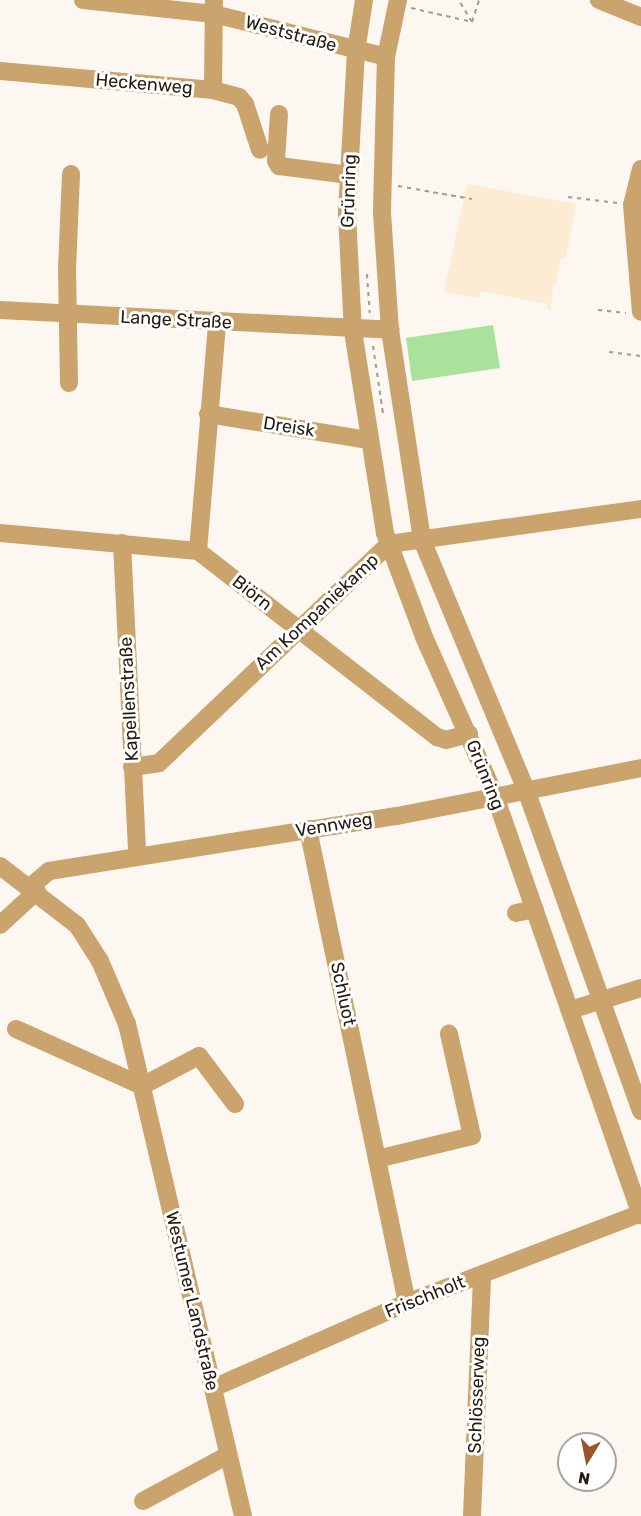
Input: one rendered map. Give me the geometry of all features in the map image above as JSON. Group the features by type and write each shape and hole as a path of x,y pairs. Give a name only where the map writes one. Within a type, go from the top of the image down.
{"street":[{"name":"Weststraße","path":"83,0 214,7 356,51"},
{"name":"Grünring","path":"364,0 356,51 347,214 353,331 369,440 389,544 424,637 495,796 641,1214"},
{"path":"599,0 641,17"},
{"name":"Grünring","path":"397,3 386,57 383,184 390,330 422,540 526,790 641,1111"},
{"name":"Heckenweg","path":"0,70 213,90 214,7"},
{"path":"356,51 386,57"},
{"path":"213,90 239,97 245,104 260,150"},
{"path":"279,114 276,161 279,166 349,175"},
{"path":"638,308 632,205 641,169"},
{"path":"69,383 71,174"},
{"name":"Lange Straße","path":"0,310 353,331"},
{"path":"0,533 198,551 217,322"},
{"path":"353,331 390,330"},
{"name":"Dreisk","path":"208,414 369,440"},
{"name":"Am Kompaniekamp","path":"132,767 159,763 389,544 641,509"},
{"name":"Kapellenstraße","path":"122,543 137,855"},
{"name":"Biörn","path":"198,551 436,737 446,740 469,734"},
{"name":"Vennweg","path":"33,889 49,871 308,829 641,768"},
{"name":"Schluot","path":"308,829 407,1303"},
{"name":"Westumer Landstraße","path":"0,866 33,889 77,925 100,961 127,1024 243,1516"},
{"path":"0,926 33,889"},
{"path":"516,913 535,909"},
{"path":"570,1010 641,988"},
{"path":"16,1029 142,1086 199,1056 235,1104"},
{"path":"377,1159 472,1136 449,1034"},
{"name":"Frischholt","path":"213,1388 407,1303 641,1214"},
{"name":"Schlösserweg","path":"472,1516 482,1274"},
{"path":"143,1501 228,1455"}],"path":[{"path":"459,0 472,22"},
{"path":"472,22 479,0"},
{"path":"397,3 472,22"},
{"path":"383,184 472,199"},
{"path":"568,197 632,205"},
{"path":"598,310 638,308"},
{"path":"609,352 641,356"}],"shaded area":[{"path":"467,184 576,204 566,258 561,258 556,284 553,284 551,310 547,309 547,304 481,291 479,298 444,292"}],"green space":[{"path":"493,325 500,368 412,381 406,338"}]}
